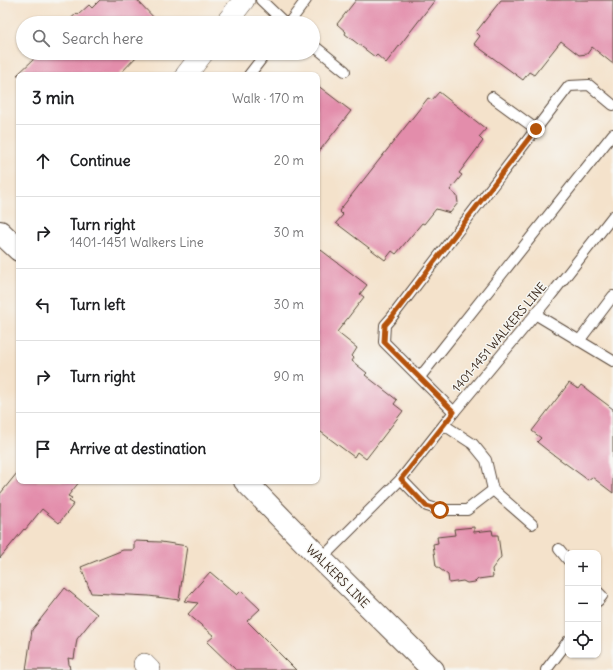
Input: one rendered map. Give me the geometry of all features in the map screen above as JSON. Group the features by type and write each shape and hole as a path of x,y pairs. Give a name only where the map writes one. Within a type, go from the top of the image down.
{"main road":[{"path":"0,232 16,247"},
{"name":"WALKERS LINE","path":"248,484 433,670"}],"street":[{"path":"231,16 244,0"},
{"path":"188,72 198,60"}],"lane":[{"path":"261,0 278,16"},
{"path":"294,16 306,0"},
{"path":"320,51 345,71"},
{"path":"251,72 261,60"},
{"path":"454,412 384,342 385,325 569,86 589,85 613,105"},
{"path":"492,97 536,129"},
{"path":"420,377 613,134"},
{"name":"1401-1451 WALKERS LINE","path":"321,559 401,479 613,216"},
{"path":"579,341 613,296"},
{"path":"535,314 613,361"},
{"path":"444,425 473,444 486,460 493,490 532,524"},
{"path":"401,479 426,506 440,510 468,510 493,490"},
{"path":"559,549 565,556"},
{"path":"546,670 565,645"}],"building":[{"path":"100,0 137,0 152,16 74,16 77,13 78,15 89,5 92,8"},
{"path":"356,0 435,0 386,63 377,55 375,57 345,34 346,32 337,24"},
{"path":"501,0 613,0 613,64 592,47 587,54 579,55 561,41 534,75 529,72 523,80 474,44 480,36 476,32"},
{"path":"33,60 133,60 122,72 20,72"},
{"path":"320,87 351,111 320,150"},
{"path":"439,92 486,129 479,137 483,141 459,173 462,175 450,190 457,196 458,203 450,213 436,209 396,254 392,251 385,260 336,223 343,215 339,211 428,98 432,100"},
{"path":"320,249 367,285 360,294 364,297 337,332 357,348 352,356 354,358 352,361 367,373 365,375 397,400 394,404 403,411 366,459 357,452 354,457 320,431"},
{"path":"569,383 578,389 581,385 613,409 613,493 592,477 588,480 547,450 537,442 541,438 532,431"},
{"path":"16,474 16,484 78,484 68,496 72,498 69,501 74,504 59,523 42,509 0,558 0,494"},
{"path":"474,527 474,532 492,530 493,535 498,535 501,557 492,569 493,577 478,579 475,582 467,583 463,581 449,583 448,575 436,566 433,544 438,543 437,537 455,535 454,529"},
{"path":"134,541 161,542 187,546 179,600 149,596 91,593 81,567 123,550 134,550"},
{"path":"210,572 237,595 241,591 260,609 247,621 296,670 236,670 207,642 214,636 188,614 198,603 184,601"},
{"path":"65,588 97,614 77,639 74,659 68,658 70,670 26,670 32,630"}],"route":[{"path":"440,510 426,506 401,479 454,412 384,342 385,325 536,129"}]}
